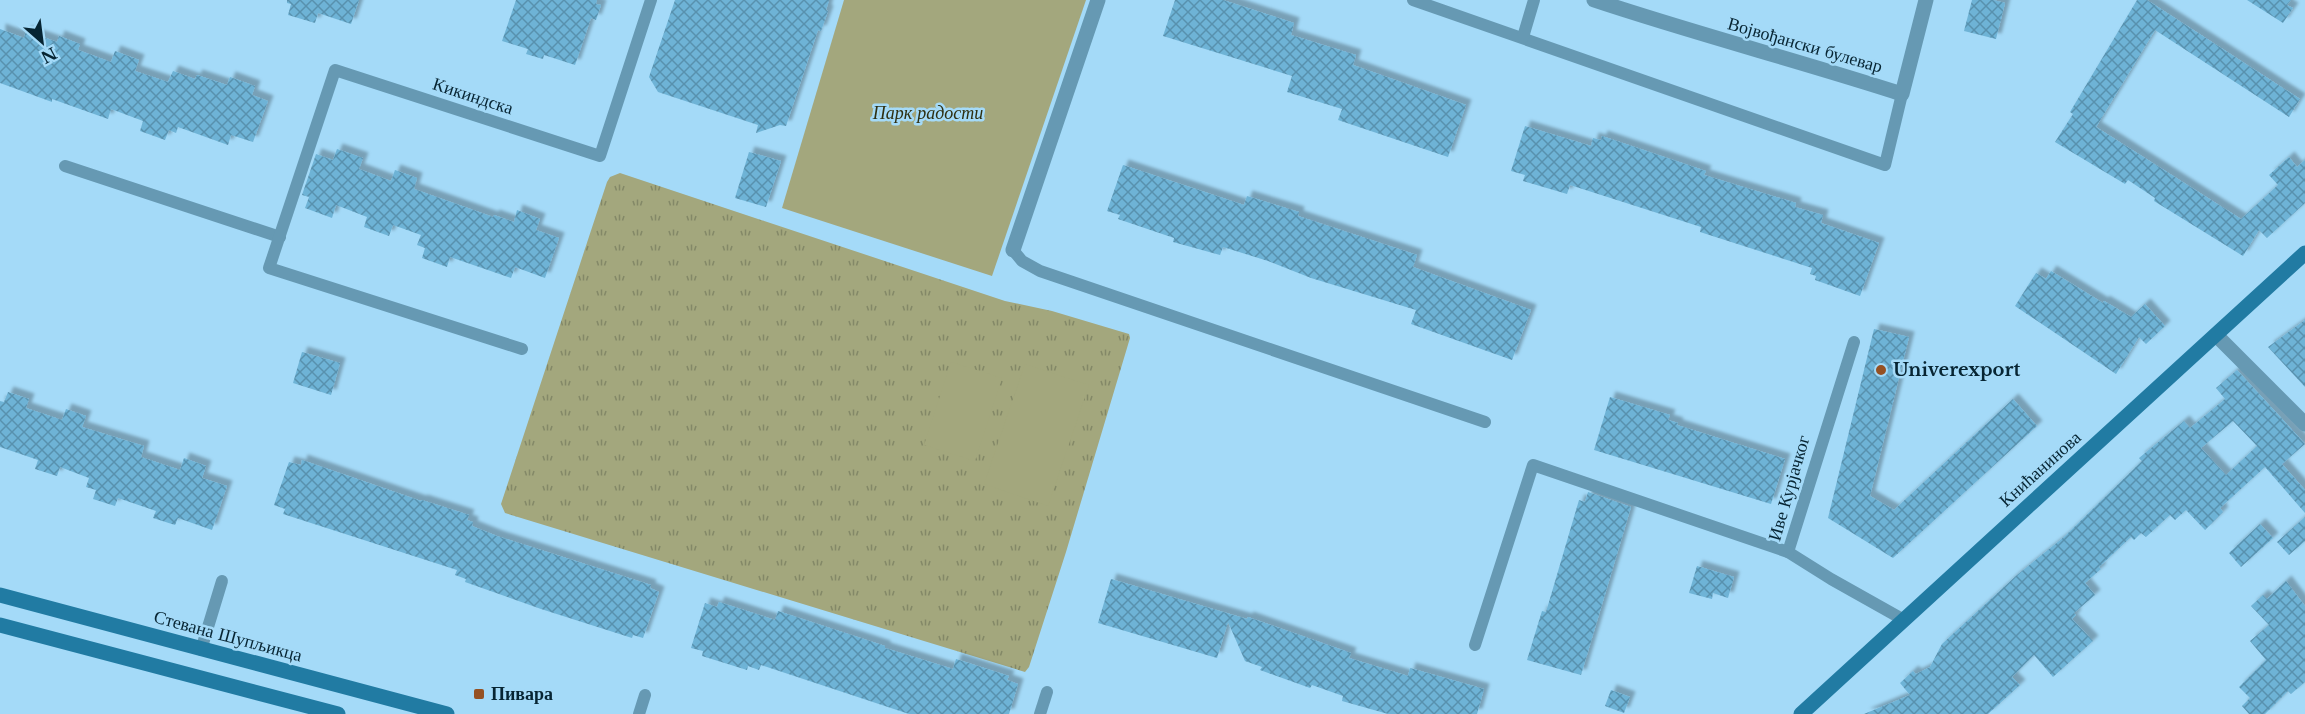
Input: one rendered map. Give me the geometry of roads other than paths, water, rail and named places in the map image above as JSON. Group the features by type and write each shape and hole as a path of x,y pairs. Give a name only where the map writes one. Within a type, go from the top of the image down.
{"main road":[{"name":"Книћанинова","path":"1802,714 2305,253"},
{"name":"Стевана Шупљикца","path":"0,595 447,714"},
{"path":"0,625 338,714"}],"street":[{"path":"1013,250 1098,0"},
{"name":"Војвођански булевар","path":"1594,0 1676,28 1902,94"},
{"path":"1902,94 1926,0"},
{"path":"2216,334 2305,424"}],"lane":[{"name":"Кикиндска","path":"280,237 335,70 600,156 651,0"},
{"path":"1413,0 1885,165 1902,94"},
{"path":"1523,37 1534,0"},
{"path":"65,166 280,237 269,268 522,349"},
{"path":"1013,250 1022,261 1040,271 1485,422"},
{"name":"Иве Курјачког","path":"1854,342 1788,552 1904,620"},
{"path":"1475,645 1533,465 1788,552"},
{"path":"201,650 222,581"},
{"path":"1040,714 1047,692"},
{"path":"639,714 645,695"}],"place":[{"name":"Univerexport","path":"1881,370"},
{"name":"Пивара","path":"479,694"}],"park label":[{"name":"Парк радости","path":"928,113"}]}
